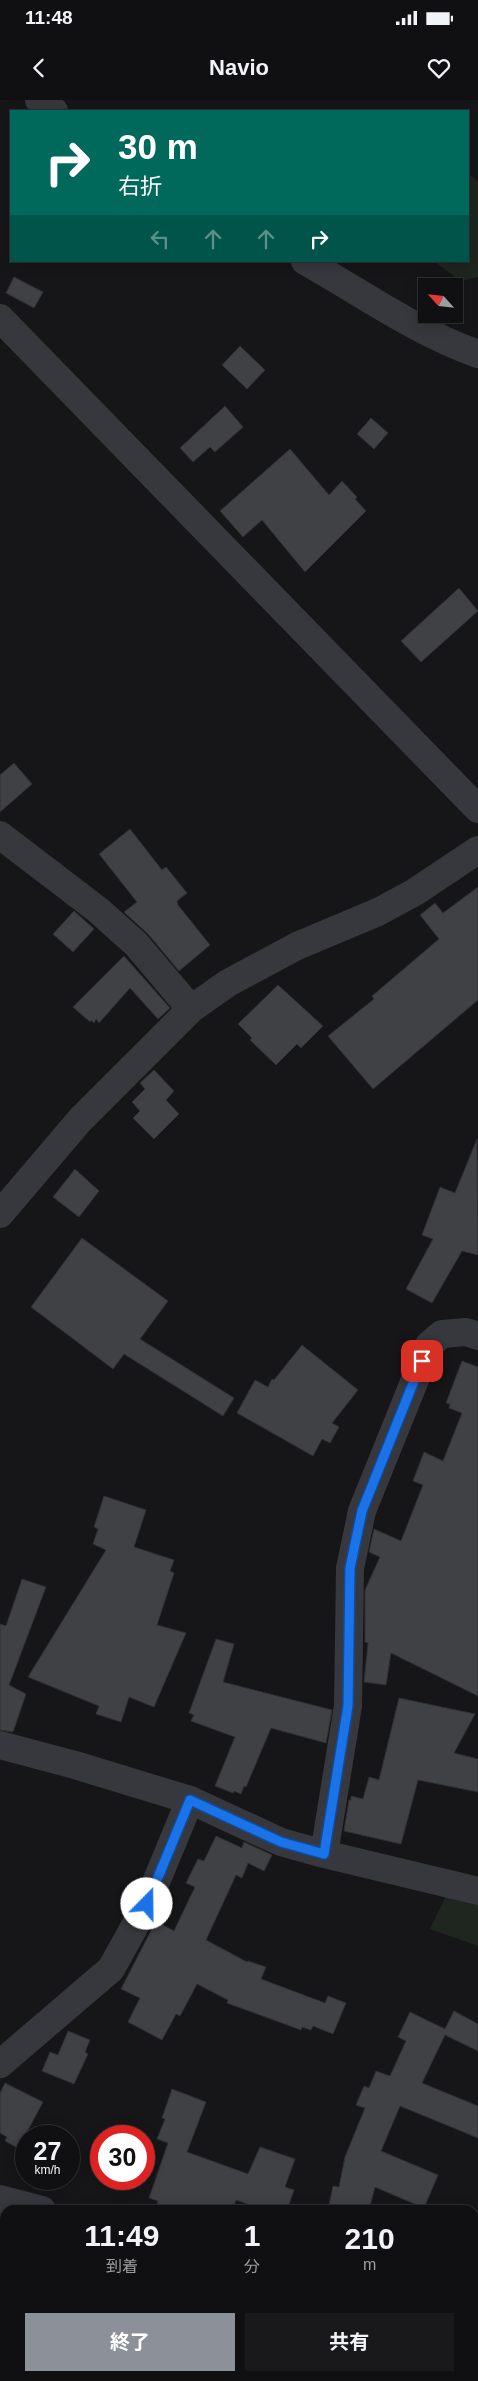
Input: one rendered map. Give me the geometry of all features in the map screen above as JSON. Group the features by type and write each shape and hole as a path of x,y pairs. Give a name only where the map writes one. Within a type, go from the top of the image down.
{"street":[{"path":"39,100 53,110"},
{"path":"307,262 402,318 454,345 478,354"},
{"path":"0,318 478,809"},
{"path":"0,835 98,910 136,944 190,1009"},
{"path":"0,1214 80,1120 190,1009 228,983 297,946 378,912 416,892 478,850"},
{"path":"324,1854 348,1706 350,1568 362,1511 429,1345 442,1334 466,1332 478,1336"},
{"path":"0,1745 75,1765 190,1800 281,1842 478,1891"},
{"path":"0,2064 111,1969 147,1904 190,1800"},
{"path":"0,2200 21,2205"}],"shaded area":[{"path":"469,174 478,182 478,277 463,280 463,278 456,278 435,262 469,262"},
{"path":"447,1894 478,1901 478,1946 430,1929"}],"building":[{"path":"14,277 43,292 34,308 6,293"},
{"path":"240,346 265,370 247,389 222,365"},
{"path":"225,406 243,427 215,452 210,447 193,462 180,448"},
{"path":"371,418 388,433 374,449 357,434"},
{"path":"290,449 329,495 342,481 357,497 355,499 366,511 305,572 262,520 243,537 220,511"},
{"path":"459,588 478,611 421,662 401,641"},
{"path":"14,763 32,784 0,812 0,775"},
{"path":"130,829 162,870 166,867 187,893 177,901 178,905 210,945 179,971 148,934 124,912 137,902 99,854"},
{"path":"478,887 478,1000 373,1089 328,1036 374,999 372,996 439,939 420,915 435,903 443,913"},
{"path":"74,911 94,929 73,952 53,934"},
{"path":"124,956 170,1008 158,1019 130,988 99,1023 96,1019 94,1023 91,1020 90,1022 73,1007"},
{"path":"278,985 323,1026 301,1048 297,1044 276,1065 250,1040 252,1038 238,1024"},
{"path":"154,1070 174,1091 166,1100 179,1114 154,1139 133,1118 140,1111 132,1102 145,1089 140,1083"},
{"path":"477,1139 478,1255 462,1251 432,1303 406,1289 433,1239 422,1235 440,1187 455,1193"},
{"path":"75,1169 99,1191 79,1217 53,1197"},
{"path":"82,1238 168,1301 140,1339 234,1398 223,1416 124,1354 113,1369 31,1307"},
{"path":"302,1345 358,1390 332,1423 339,1427 330,1443 322,1439 313,1456 237,1413 255,1380 268,1387 272,1379 274,1380"},
{"path":"462,1361 478,1367 478,1696 391,1653 386,1685 364,1682 368,1643 365,1642 365,1590 380,1557 369,1552 374,1529 401,1541 423,1485 413,1481 424,1452 443,1461 462,1413 449,1408 450,1404 446,1403"},
{"path":"104,1496 146,1510 134,1547 174,1560 170,1571 174,1573 157,1625 186,1633 154,1707 129,1697 121,1722 96,1714 99,1706 28,1677 106,1550 93,1544 98,1529 94,1527"},
{"path":"22,1579 46,1587 9,1685 26,1694 13,1732 0,1730 0,1624 6,1626"},
{"path":"216,1639 234,1644 223,1682 332,1710 326,1743 271,1728 246,1787 244,1786 241,1794 215,1786 235,1737 191,1721 194,1715 189,1713"},
{"path":"399,1698 475,1714 454,1753 478,1759 478,1792 418,1780 401,1844 344,1831 351,1796 363,1799 369,1777 379,1780"},
{"path":"216,1836 242,1848 244,1842 272,1855 264,1871 248,1863 242,1878 236,1875 206,1940 247,1962 266,1967 261,1979 325,2003 328,1996 346,2003 333,2034 313,2026 311,2030 302,2027 301,2030 227,2003 228,2000 197,1984 180,2016 176,2014 162,2040 128,2022 140,1998 121,1989 156,1921 174,1931 195,1887 186,1883 198,1859 204,1861"},
{"path":"454,2011 478,2024 478,2051 445,2035 422,2083 478,2106 478,2138 400,2106 381,2151 438,2175 425,2205 417,2205 375,2187 370,2205 329,2205 333,2186 339,2187 345,2157 365,2108 356,2105 364,2086 369,2088 376,2071 390,2076 406,2041 398,2037 410,2012 445,2029"},
{"path":"68,2031 90,2040 85,2052 88,2054 74,2084 42,2071 50,2052 58,2055"},
{"path":"5,2083 43,2102 31,2125 15,2125 15,2146 5,2141 7,2137 0,2133 0,2093"},
{"path":"172,2089 206,2102 187,2152 248,2174 260,2147 295,2159 285,2187 294,2190 289,2205 250,2205 236,2200 234,2205 157,2205 158,2201 149,2198 152,2190 155,2190 155,2181 168,2143 157,2139 165,2119 162,2118"}],"route":[{"path":"147,1904 190,1800 281,1842 324,1854 348,1706 350,1568 362,1511 422,1361"}]}
